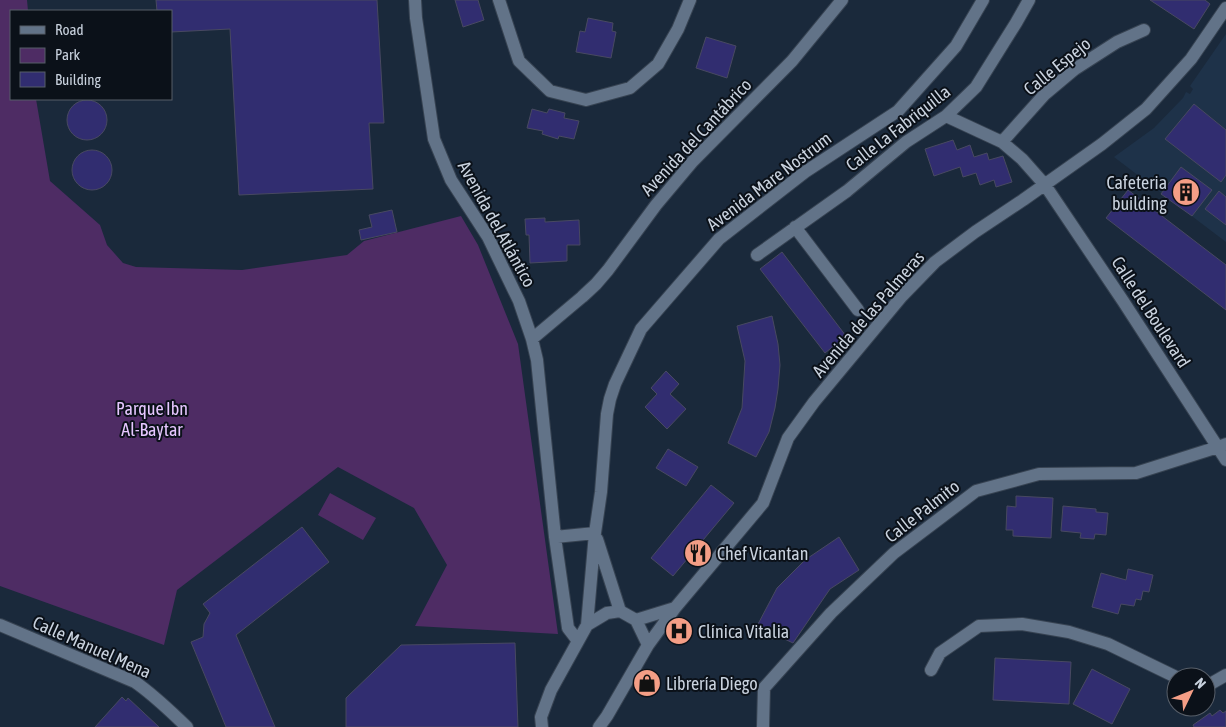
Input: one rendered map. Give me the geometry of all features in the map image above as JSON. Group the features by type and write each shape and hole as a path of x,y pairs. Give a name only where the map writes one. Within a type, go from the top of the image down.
{"street":[{"name":"Avenida del Atlántico","path":"415,0 434,139 450,180 488,237 519,301 532,339 537,360 555,537 568,628 578,640"},
{"path":"499,0 519,62 550,91 586,100 630,88 658,64 678,29 690,0"},
{"name":"Avenida del Cantábrico","path":"532,339 596,284 656,205 693,161 792,61 842,0"},
{"name":"Avenida Mare Nostrum","path":"587,625 607,414 615,384 641,328 719,239 805,172 898,111 956,46 983,0"},
{"name":"Calle La Fabriquilla","path":"757,255 847,191 906,142 946,116 976,87 1029,0"},
{"name":"Avenida de las Palmeras","path":"599,727 648,645 675,608 763,503 788,438 814,402 902,296 936,262 975,232 1102,144 1146,109 1191,58 1226,8"},
{"name":"Calle Espejo","path":"1002,142 1044,95 1075,69 1117,42 1144,30"},
{"name":"Calle del Boulevard","path":"946,116 1002,142 1022,159 1045,185 1222,446 1226,460"},
{"path":"795,227 858,310"},
{"name":"Calle Palmito","path":"763,727 764,688 831,613 894,554 976,491 1039,474 1136,474 1222,446"},
{"path":"555,537 595,533"},
{"name":"Avenida Mare Nostrum","path":"595,533 620,611"},
{"path":"636,620 675,608"},
{"path":"542,727 541,717 551,690 587,625 607,613 620,611 636,620 648,645"},
{"path":"931,670 940,653 979,626 1022,624 1068,632 1108,644 1166,672"},
{"name":"Calle Manuel Mena","path":"0,626 135,682 148,690 187,727"}],"shaded area":[{"path":"1226,34 1226,242 1114,157 1154,128 1183,98 1186,92 1190,94 1193,89 1190,86"}],"green space":[{"name":"Parque Ibn Al-Baytar","path":"0,0 27,0 28,10 10,10 10,100 36,100 50,181 100,225 107,245 123,263 136,267 242,270 347,255 364,241 461,216 478,245 518,344 558,634 415,626 447,565 414,508 338,467 177,590 164,645 0,586"},
{"path":"330,493 376,518 363,540 318,515"}],"building":[{"path":"156,0 377,0 384,123 369,123 373,189 239,195 230,29 172,32 172,10 157,10"},
{"path":"455,0 478,0 484,20 463,27"},
{"path":"1150,0 1205,0 1210,4 1194,29"},
{"path":"588,18 613,23 612,31 616,32 611,58 576,52 580,31 585,32"},
{"path":"706,37 736,46 727,78 696,68"},
{"path":"87,100 101,106 107,120 101,134 87,140 73,134 67,120 73,106"},
{"path":"1194,104 1226,130 1226,175 1221,182 1165,139"},
{"path":"532,109 547,113 549,109 565,113 564,118 579,121 574,139 559,136 558,139 542,134 543,131 527,128"},
{"path":"953,140 957,150 970,145 974,157 987,153 989,160 1003,156 1012,182 996,187 994,180 980,185 976,173 963,177 960,167 934,176 925,149"},
{"path":"92,150 106,156 112,170 106,184 92,190 78,184 72,170 78,156"},
{"name":"Cafeteria building","path":"1181,167 1212,190 1192,216 1161,194"},
{"path":"1128,190 1226,265 1226,310 1106,218"},
{"path":"1219,191 1226,197 1226,225 1205,209"},
{"path":"392,210 397,232 361,240 359,230 372,227 369,215"},
{"path":"545,218 545,222 579,220 580,245 567,245 567,261 530,263 529,235 526,235 525,219"},
{"path":"782,252 846,336 825,353 760,269"},
{"path":"772,316 780,365 778,389 769,432 756,457 728,443 742,408 745,361 737,326"},
{"path":"666,371 679,384 670,394 686,409 667,429 645,407 657,394 651,388"},
{"path":"668,449 698,467 686,486 656,468"},
{"path":"711,485 734,503 673,576 651,558"},
{"path":"1016,496 1053,498 1051,538 1013,536 1013,530 1006,530 1007,506 1016,507"},
{"path":"1063,506 1096,509 1096,512 1108,513 1106,535 1095,534 1094,539 1080,538 1081,533 1061,531"},
{"path":"302,527 329,562 236,635 275,727 226,727 191,642 203,637 204,624 210,613 203,604"},
{"path":"839,537 859,570 830,589 793,643 757,626 777,588 805,560"},
{"path":"1128,569 1153,575 1149,592 1143,591 1141,600 1136,599 1134,606 1121,604 1118,614 1092,607 1101,573 1126,580"},
{"path":"515,643 518,727 346,727 346,698 401,645"},
{"path":"995,658 1071,662 1069,704 993,700"},
{"path":"1092,669 1130,689 1112,724 1073,704"},
{"path":"122,697 126,701 128,698 159,727 95,727"},
{"path":"1220,710 1223,713 1226,711 1226,727 1194,727 1193,725 1204,717 1216,717 1216,713"}],"place":[{"name":"Cafeteria building","path":"1186,192"},
{"name":"Chef Vicantan","path":"698,553"},
{"name":"Clínica Vitalia","path":"679,631"},
{"name":"Librería Diego","path":"647,683"}]}
